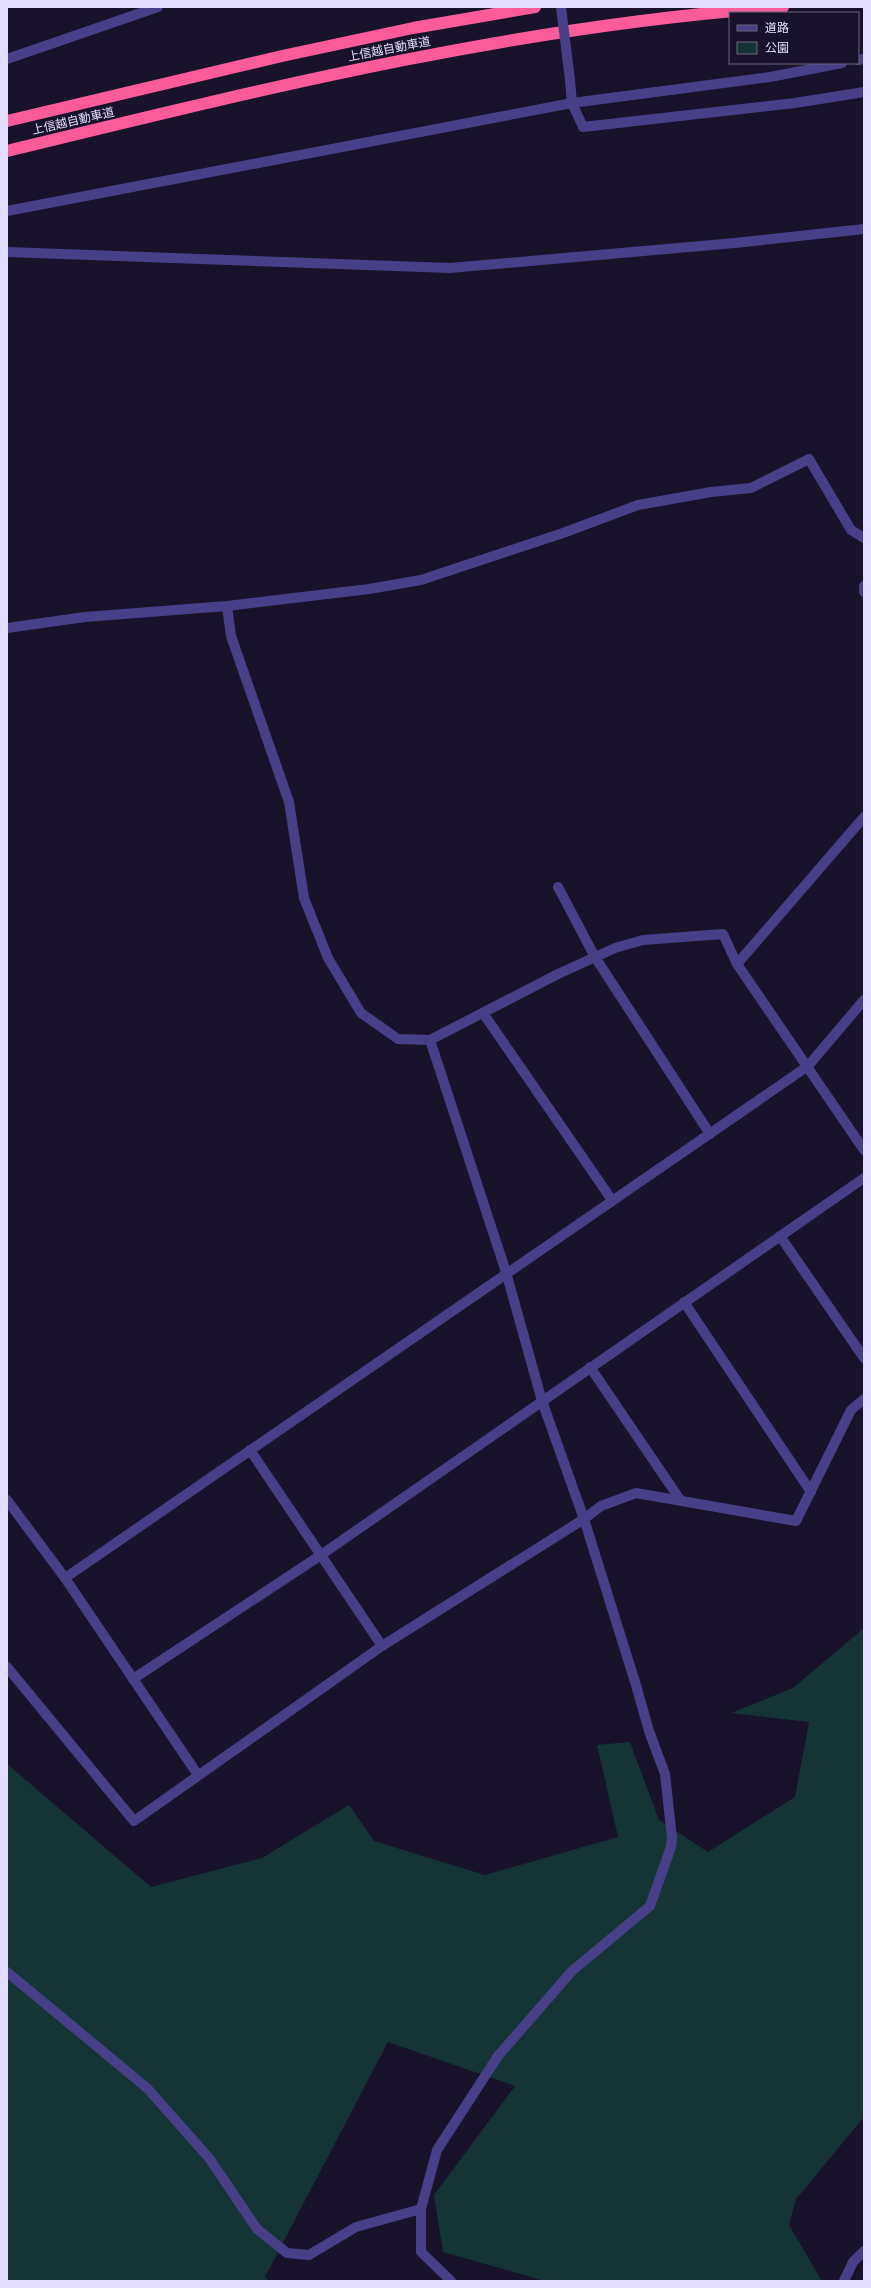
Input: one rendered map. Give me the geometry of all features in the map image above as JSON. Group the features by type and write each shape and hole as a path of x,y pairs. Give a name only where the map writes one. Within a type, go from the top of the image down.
{"highway":[{"name":"上信越自動車道","path":"7,121 282,56 414,28 535,7"},
{"name":"上信越自動車道","path":"733,12 783,7"},
{"name":"上信越自動車道","path":"7,151 287,84 417,58 547,35 653,20 729,12"}],"street":[{"path":"7,59 158,7"},
{"path":"561,7 572,103 583,127 795,103 864,92"},
{"path":"7,211 572,103 770,77 837,64"},
{"path":"7,252 450,268 735,243 864,229"},
{"path":"7,628 85,617 227,606 369,589 421,580 563,533 638,504 711,492 751,488 809,459 851,530 864,538"},
{"path":"864,586 864,592"},
{"path":"227,606 231,636 289,802 304,898 328,958 361,1013 398,1039 430,1040 615,948 643,940 723,934 737,964 864,1150"},
{"path":"737,964 864,817"},
{"path":"558,887 595,957 710,1134"},
{"path":"65,1578 506,1272 808,1066 864,1000"},
{"path":"483,1013 612,1200"},
{"path":"430,1040 506,1272 542,1401 584,1519 649,1731 665,1774 671,1847 650,1906 572,1971 498,2056 437,2150 421,2209 421,2252 451,2281"},
{"path":"133,1679 321,1555 864,1178"},
{"path":"780,1236 864,1358"},
{"path":"684,1302 811,1492"},
{"path":"590,1367 680,1501"},
{"path":"7,1667 134,1821 382,1646 584,1519 601,1506 636,1493 796,1521 851,1410 864,1399"},
{"path":"250,1450 382,1646"},
{"path":"7,1500 65,1578 198,1775"},
{"path":"7,1972 147,2088 209,2158 257,2229 287,2253 310,2255 356,2227 421,2209"},
{"path":"844,2281 853,2262 864,2251"}],"green space":[{"path":"864,1628 864,2117 796,2199 789,2225 822,2281 545,2281 443,2252 434,2195 515,2086 388,2042 265,2277 269,2281 7,2281 7,1764 151,1887 262,1858 349,1805 374,1841 485,1875 618,1837 597,1745 630,1742 659,1820 708,1852 795,1797 809,1722 731,1713 793,1688"}]}
